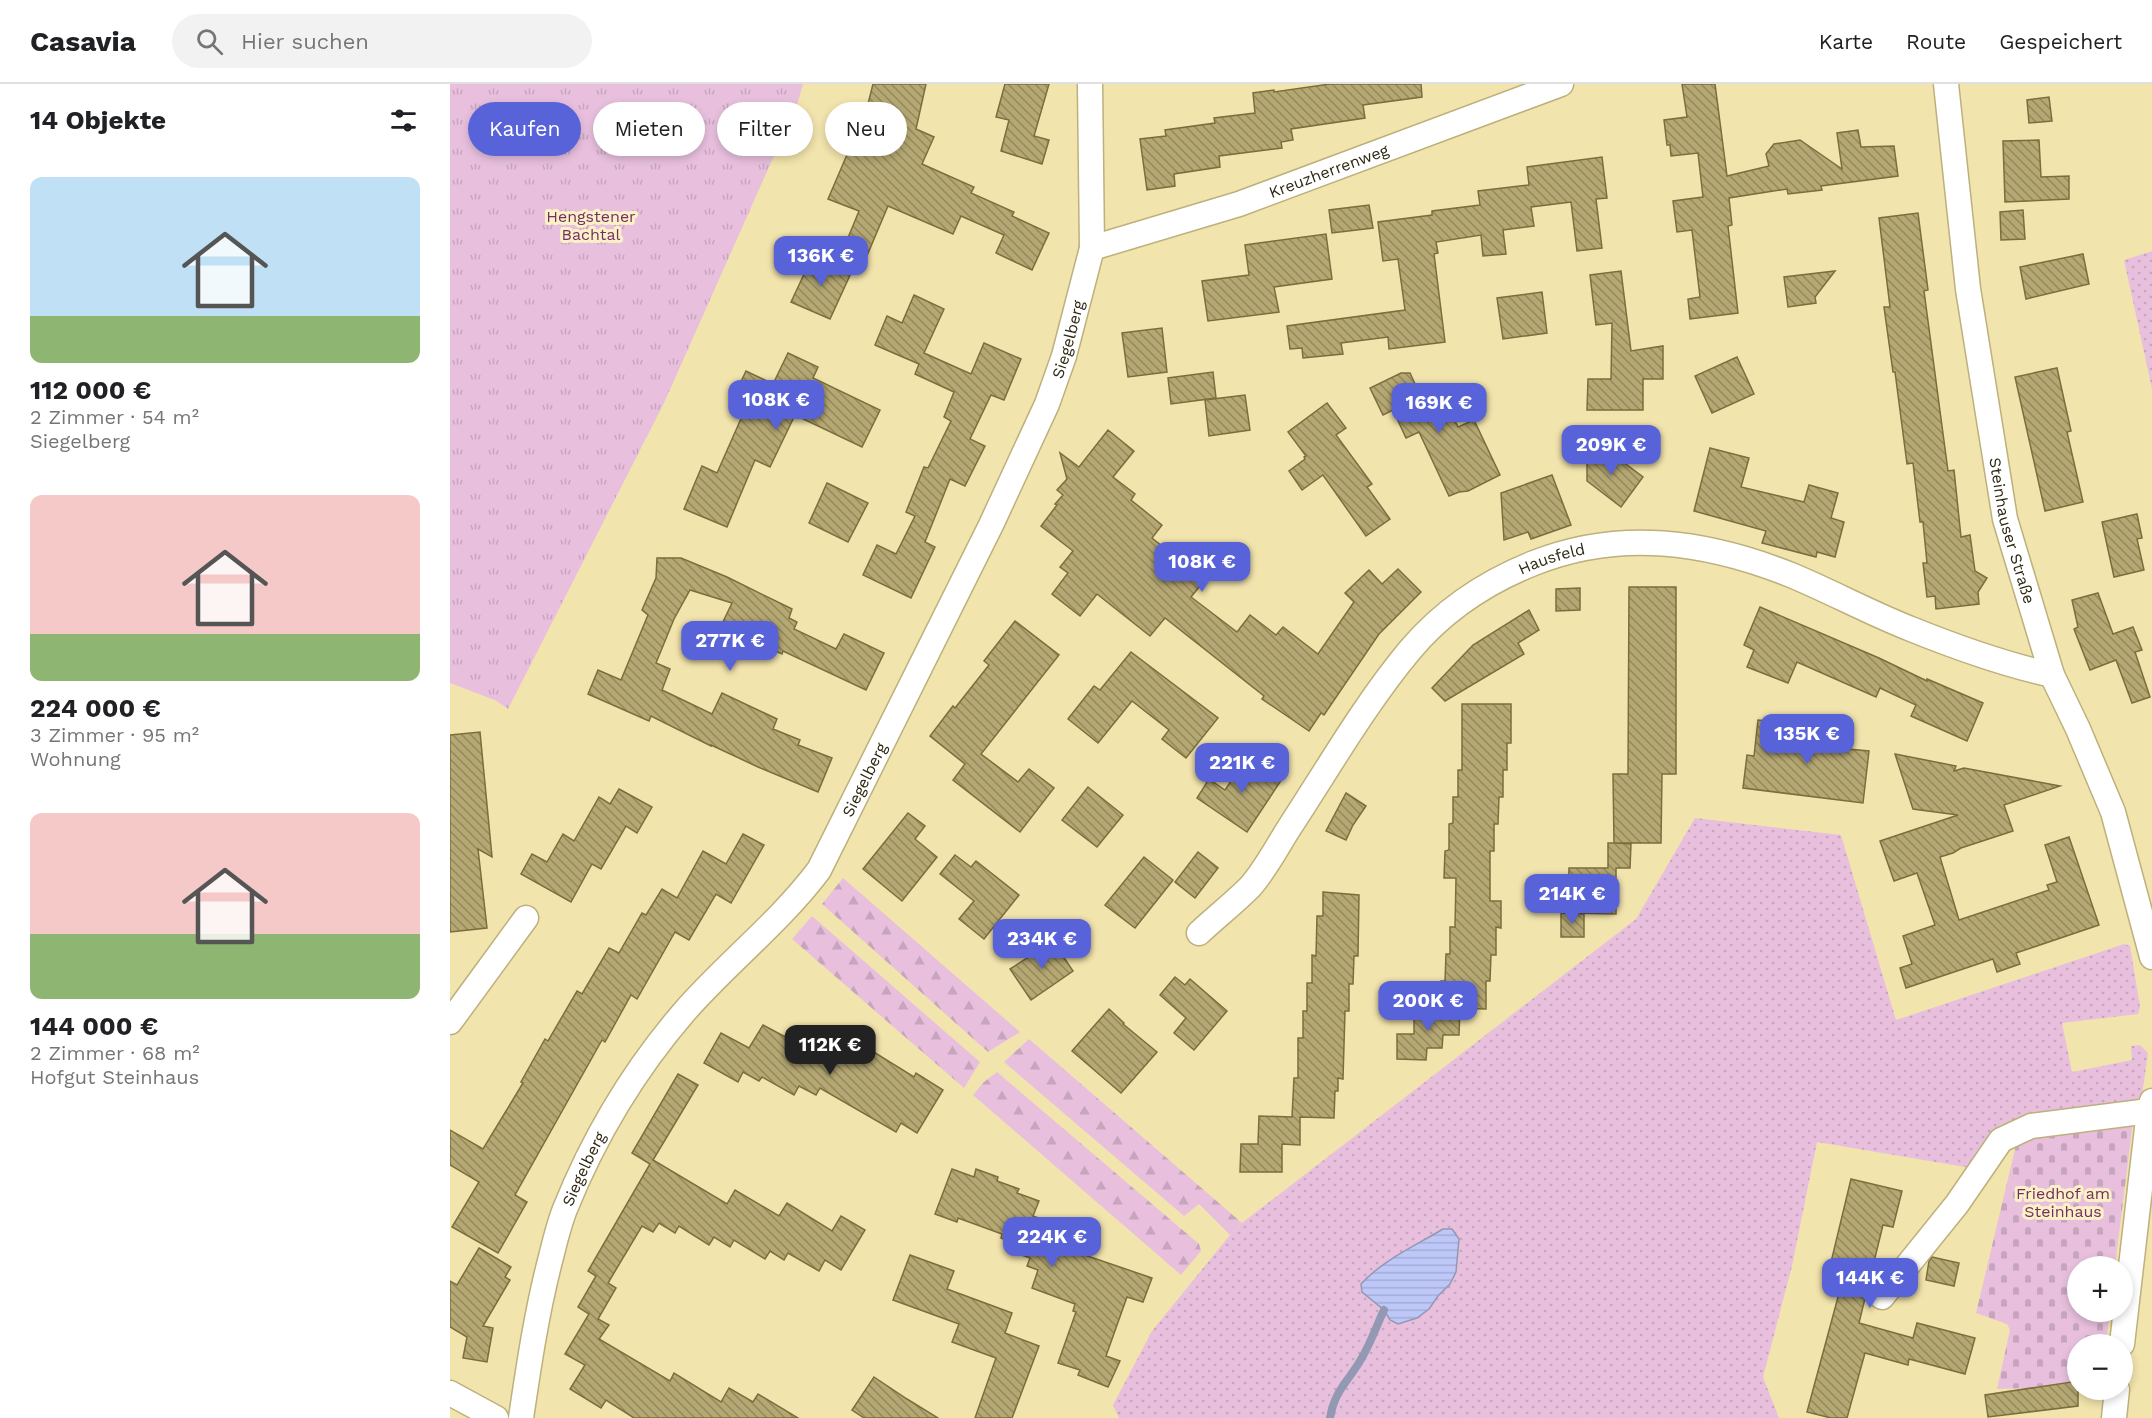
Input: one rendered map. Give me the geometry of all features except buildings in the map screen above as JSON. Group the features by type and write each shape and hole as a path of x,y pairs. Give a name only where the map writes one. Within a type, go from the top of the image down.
{"street":[{"name":"Siegelberg","path":"521,1418 539,1304 551,1258 565,1210 596,1143 633,1077 685,1011 799,897 819,870 991,525 1047,404 1065,356 1092,248 1090,84"},
{"name":"Kreuzherrenweg","path":"1092,248 1239,204 1561,84"},
{"name":"Steinhauser Straße","path":"1946,84 1968,289 2005,519 2052,675 2113,812 2152,957"},
{"name":"Hausfeld","path":"1199,933 1251,885 1382,687 1411,649 1452,608 1485,586 1549,557 1613,542 1660,542 1700,546 1789,574 1910,629 2006,665 2052,675"},
{"path":"450,1022 526,918"},
{"path":"1882,1297 1957,1204 2001,1140 2031,1126 2151,1106 2123,1334"},
{"path":"450,1393 496,1418"},
{"path":"2114,1418 2116,1400"}],"green space":[{"name":"Hengstener Bachtal","path":"450,84 803,84 798,102 717,102 717,156 774,156 664,403 508,709 497,701 450,683"},
{"path":"2152,251 2152,389 2124,260"},
{"path":"1695,818 1841,835 1896,1020 2124,944 2130,946 2140,1007 2138,1014 2062,1023 2072,1072 2132,1060 2131,1046 2140,1045 2148,1053 2142,1095 2135,1101 2000,1125 1971,1168 1817,1142 1792,1266 1763,1377 1779,1418 1119,1418 1113,1405 1152,1331 1230,1235 1242,1223 1636,919"},
{"path":"843,878 1020,1032 988,1052 822,904"},
{"path":"812,916 980,1062 964,1088 792,939"},
{"path":"1029,1039 1242,1223 1230,1235 1199,1204 1184,1216 1004,1062"},
{"path":"997,1072 1199,1244 1201,1251 1181,1275 973,1095"},
{"name":"Friedhof am Steinhaus","path":"2133,1122 2116,1256 2067,1256 2067,1322 2109,1322 2107,1334 2067,1334 2067,1382 2028,1388 1997,1389 2010,1330 2007,1324 1976,1313 2017,1141"}],"water":[{"path":"1443,1229 1452,1229 1459,1239 1456,1272 1450,1284 1429,1309 1417,1318 1398,1324 1390,1320 1384,1310 1362,1292 1361,1284 1389,1261"}],"waterway":[{"path":"1330,1418 1338,1393 1364,1355 1384,1310"}]}
